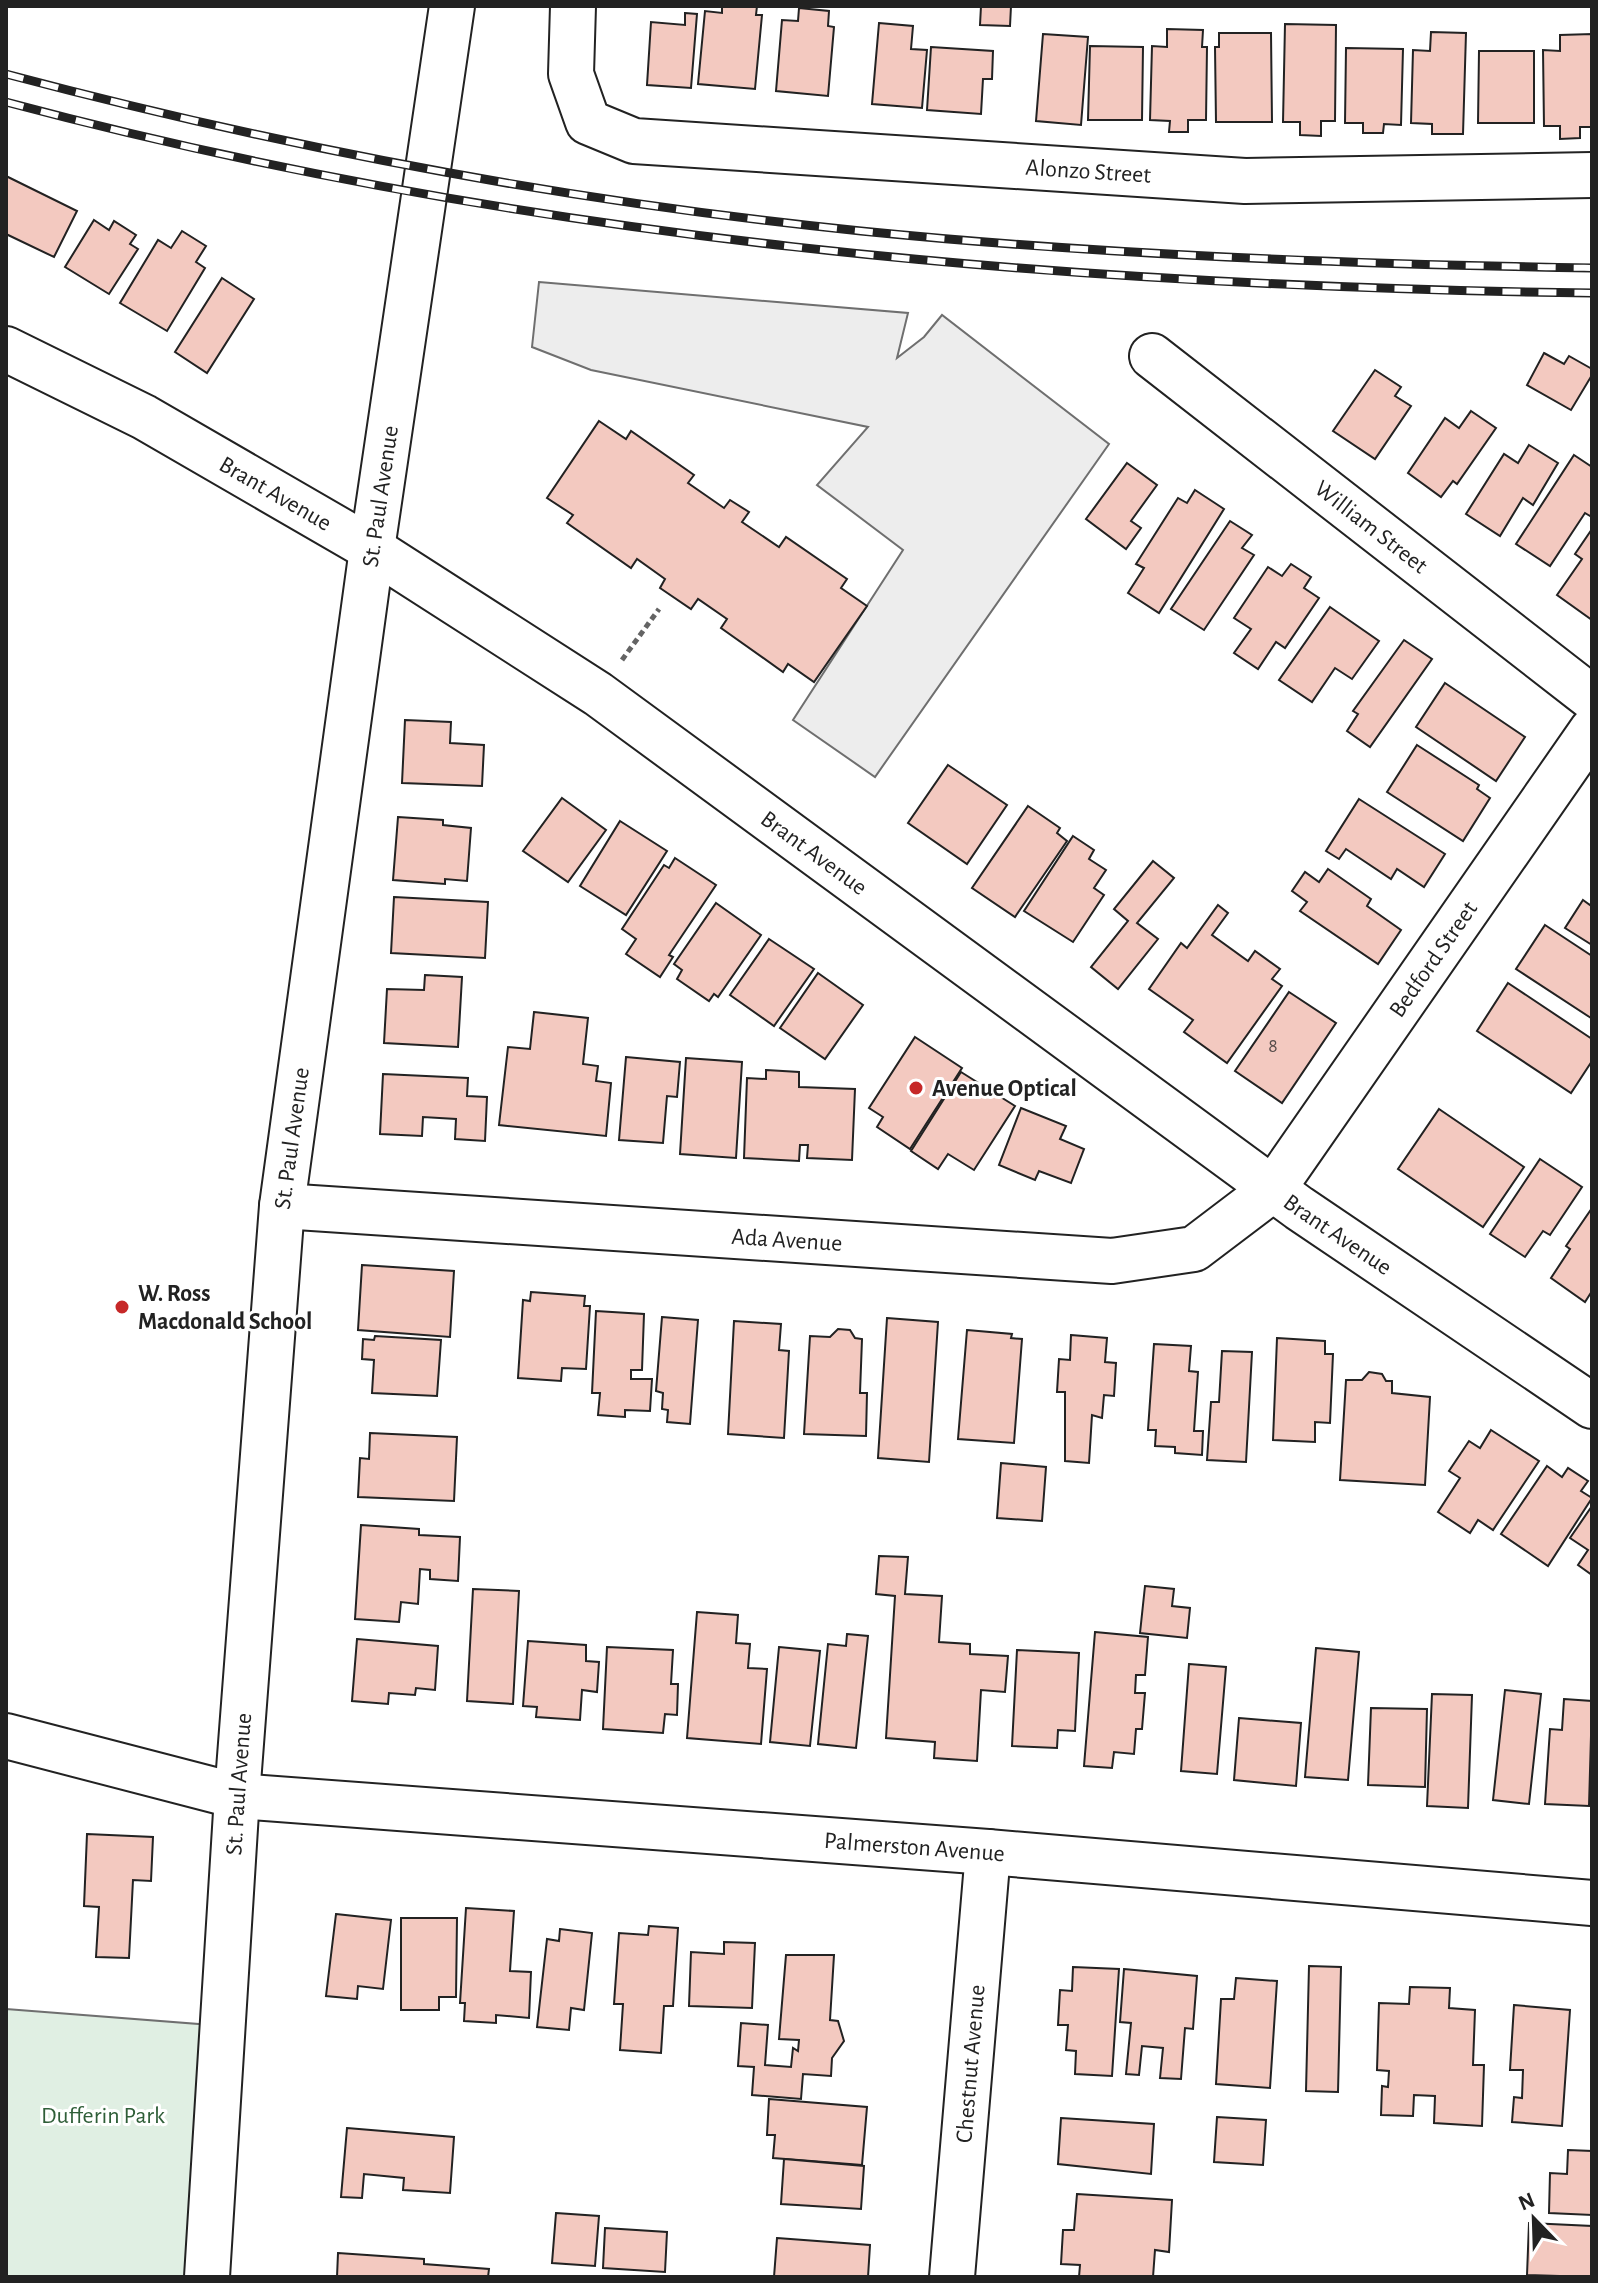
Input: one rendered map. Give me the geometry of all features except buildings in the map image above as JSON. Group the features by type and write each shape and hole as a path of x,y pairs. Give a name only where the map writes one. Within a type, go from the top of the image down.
{"street":[{"name":"St. Paul Avenue","path":"207,2277 237,1796 282,1206 372,549 452,6"},
{"name":"Alonzo Street","path":"573,6 571,74 588,122 634,141 1245,181 1592,175"},
{"name":"Brant Avenue","path":"6,349 144,417 372,549 598,694 1273,1189 1592,1406"},
{"name":"William Street","path":"1152,356 1591,707"},
{"name":"Bedford Street","path":"1273,1189 1591,707"},
{"name":"Ada Avenue","path":"282,1206 1112,1261 1194,1249 1273,1189"},
{"name":"Palmerston Avenue","path":"6,1736 237,1796 988,1852 1592,1903"},
{"name":"Chestnut Avenue","path":"952,2277 988,1852"}],"path":[{"path":"598,694 659,609"}],"green space":[{"name":"Dufferin Park","path":"6,2009 211,2025 185,2277 6,2277"}],"shaded area":[{"path":"539,282 908,313 897,358 924,337 942,315 1109,444 875,777 793,720 903,550 817,485 868,427 591,370 532,347"}],"railway":[{"path":"6,74 323,149 537,188 753,219 952,239 1135,252 1318,261 1592,268"},
{"path":"6,102 201,150 397,189 594,221 793,247 992,266 1191,280 1592,293"}],"place":[{"name":"Avenue Optical","path":"916,1088"},
{"name":"W. Ross Macdonald School","path":"122,1307"}]}
